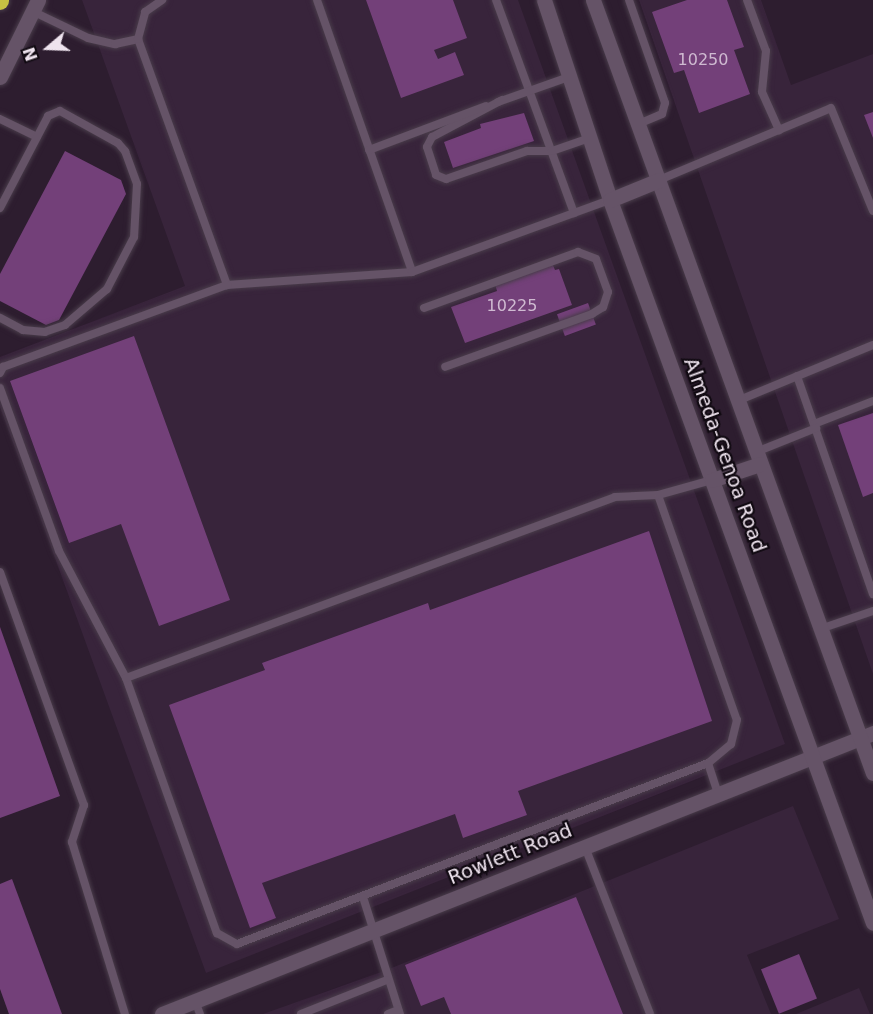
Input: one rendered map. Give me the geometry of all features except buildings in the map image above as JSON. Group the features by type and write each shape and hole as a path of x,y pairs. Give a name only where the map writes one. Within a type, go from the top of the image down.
{"main road":[{"name":"Almeda-Genoa Road","path":"543,0 610,200 873,923"},
{"name":"Almeda-Genoa Road","path":"595,1 820,629 866,736 873,773"},
{"path":"0,78 35,5"},
{"path":"610,200 659,180"},
{"path":"712,480 758,458"},
{"name":"Rowlett Road","path":"162,1014 198,1007 374,930 866,736"}],"lane":[{"path":"162,0 145,12 138,39 227,285"},
{"path":"317,0 412,272"},
{"path":"496,0 574,213"},
{"path":"629,0 665,103 662,114 638,124"},
{"path":"747,0 766,51 762,92 778,130"},
{"path":"35,5 88,38 115,44 138,39"},
{"path":"369,150 569,77"},
{"path":"502,100 432,137 427,147 436,174 446,179 527,150 552,151 589,138"},
{"path":"659,180 831,108 873,211"},
{"path":"0,208 48,116 60,111 125,151 137,184 134,237 107,290 65,325 45,332 23,330 0,318"},
{"path":"0,119 37,137"},
{"path":"0,373 3,367 227,285 412,272 610,200"},
{"path":"424,308 578,252 596,259 608,292 603,307 592,314 445,368"},
{"path":"737,401 873,345"},
{"path":"797,376 873,594"},
{"path":"0,388 59,551 126,678 217,933 237,944 708,763 731,744 737,720 658,495"},
{"path":"758,458 815,426 873,401"},
{"path":"126,678 615,496 658,495 712,480"},
{"path":"0,572 84,805 72,842 125,1014"},
{"path":"820,629 873,611"},
{"path":"708,763 718,794"},
{"path":"585,847 650,1014"},
{"path":"363,897 387,981 399,1012 388,1014"},
{"path":"301,1014 387,981"}],"shaded area":[{"path":"82,0 518,0 785,744 206,973 0,407 0,357 185,286"},
{"path":"639,0 761,0 791,85 873,54 873,674"},
{"path":"793,806 839,919 747,955 771,1014 263,1014 384,971"},
{"path":"859,988 870,1014 796,1014"}]}
